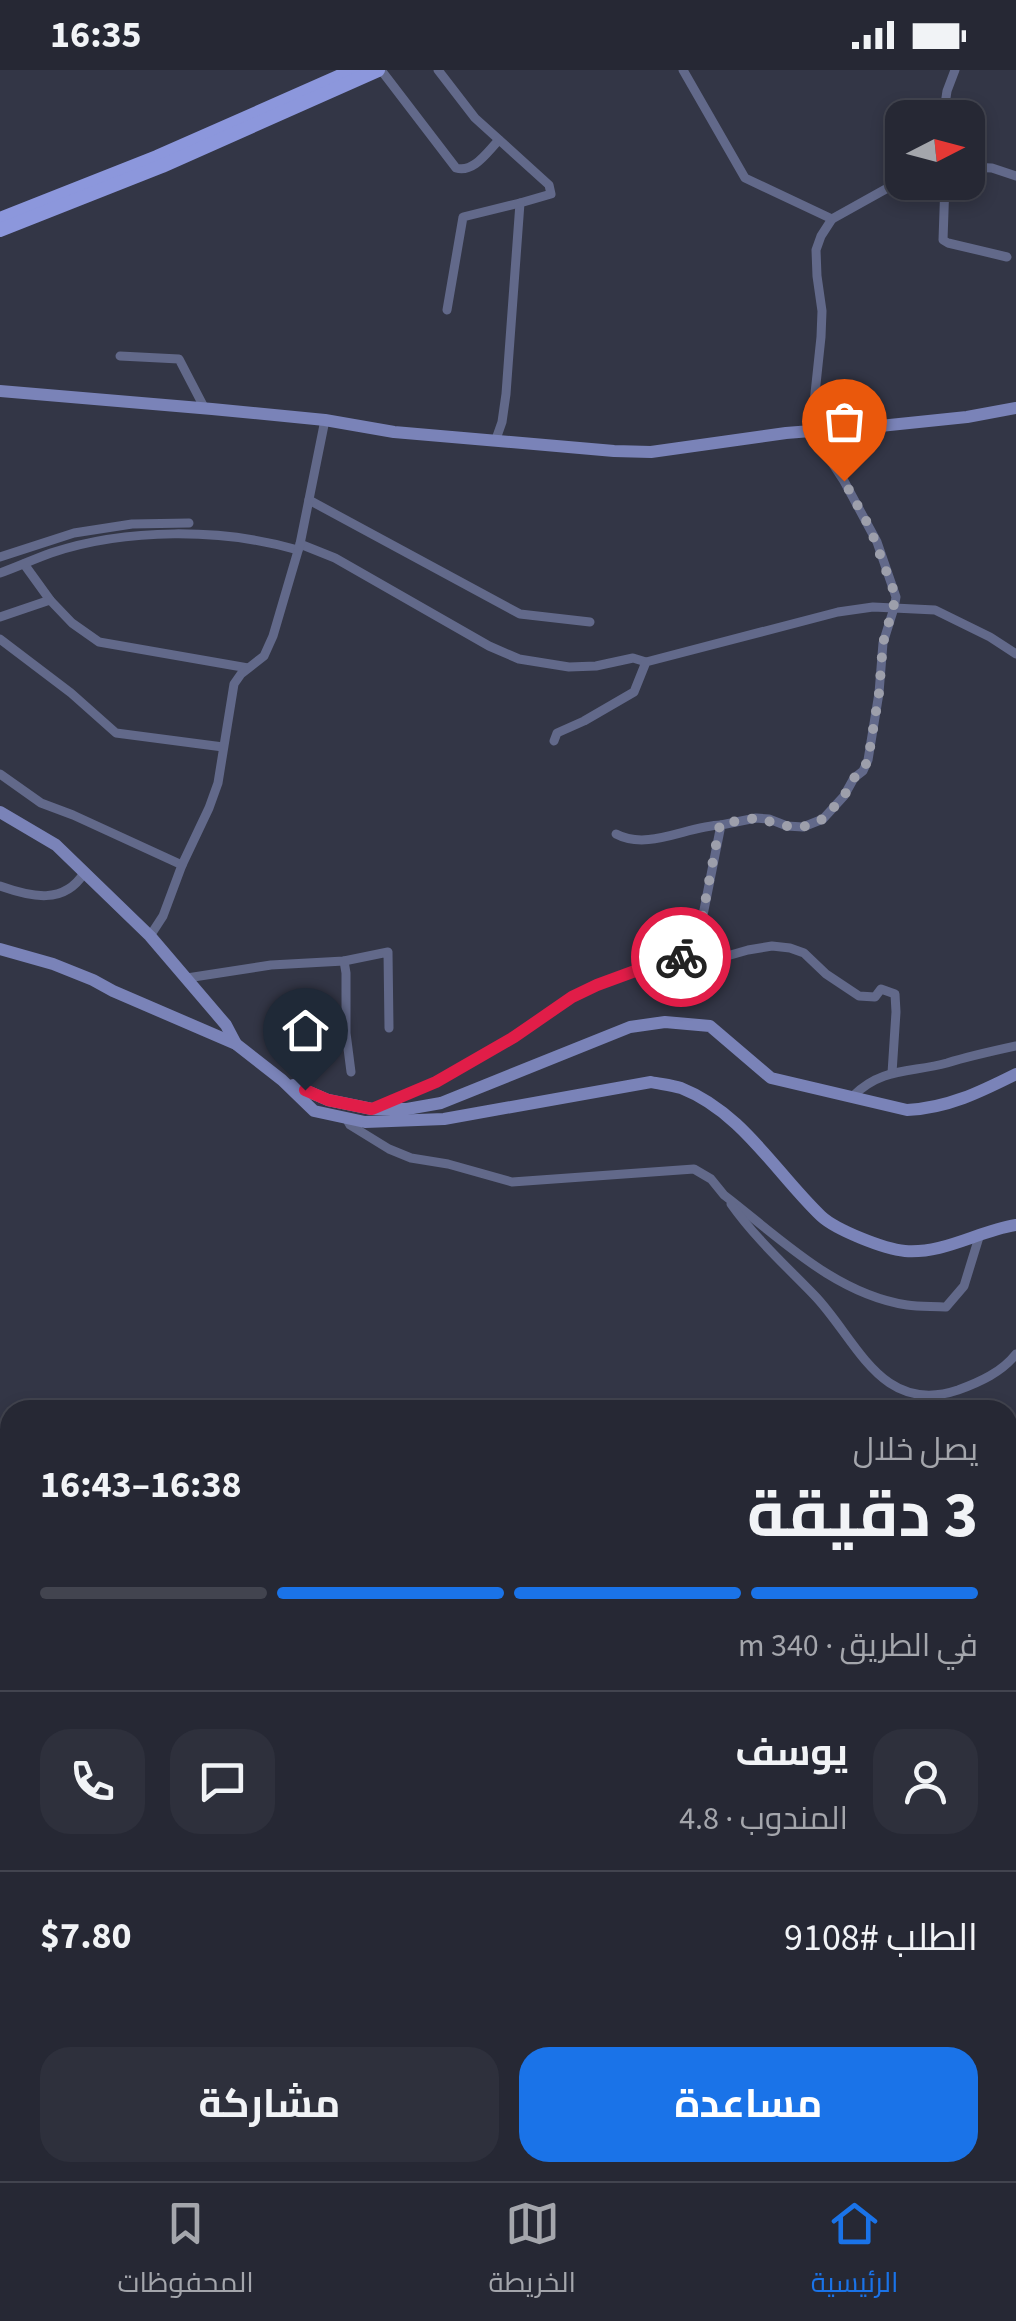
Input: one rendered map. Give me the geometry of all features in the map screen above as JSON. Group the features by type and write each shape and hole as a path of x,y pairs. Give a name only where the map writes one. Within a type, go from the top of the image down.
{"main road":[{"path":"0,219 157,157 354,70"},
{"path":"0,230 162,166 380,70"},
{"path":"0,391 325,420 394,432 651,452 967,417 1016,408"},
{"path":"0,812 56,846 150,936 226,1025 236,1044"},
{"path":"0,949 94,980 113,992 236,1044 314,1110 365,1122 444,1119 651,1082 679,1088 705,1101 736,1124 824,1219 863,1238 901,1250 920,1251 1016,1225"},
{"path":"282,1080 328,1100 372,1109 441,1103 630,1027 665,1022 710,1026 772,1078 907,1110 928,1109 978,1093 1016,1074"}],"street":[{"path":"380,70 459,170 471,168 498,140"},
{"path":"438,70 462,103 549,186 551,194 463,217 447,310"},
{"path":"683,70 745,178 832,220"},
{"path":"946,100 955,70"},
{"path":"985,167 1016,176"},
{"path":"616,834 646,841 696,827 756,818 803,827 823,819 868,760 883,643 896,597 877,542 816,431 822,324 816,250 832,220 885,190"},
{"path":"944,200 943,240 1007,257"},
{"path":"496,439 506,394 520,203"},
{"path":"120,356 179,359 205,408"},
{"path":"150,936 163,916 218,783 234,684 264,656 273,636 299,547 325,420"},
{"path":"308,500 520,614 590,622"},
{"path":"0,558 74,533 132,524 189,524"},
{"path":"0,573 54,552 123,536 239,536 335,558 489,646 519,659 570,666 596,666 632,658 646,662 838,612 872,607 935,610 1016,654"},
{"path":"24,564 72,623 99,642 248,668"},
{"path":"0,617 50,600"},
{"path":"0,640 71,692 116,733 223,747"},
{"path":"554,740 558,732 634,692 646,662"},
{"path":"0,774 41,803 182,865"},
{"path":"695,955 720,824"},
{"path":"0,886 34,895 61,895 76,886 84,874"},
{"path":"372,1109 436,1082 597,985 665,960 695,955 713,960 772,946 804,952 826,974 860,996 875,998 881,989 894,994 892,1072"},
{"path":"187,978 388,952 389,1028"},
{"path":"344,960 350,1072"},
{"path":"852,1096 892,1072 945,1064 1016,1046"},
{"path":"346,1118 350,1125 376,1141 412,1158 512,1182 694,1169 711,1179 744,1223 830,1313 872,1370 902,1391 921,1396 949,1393 999,1371 1016,1354"},
{"path":"724,1194 836,1281 908,1305 946,1306 964,1286 980,1234"}],"way so far":[{"path":"681,957 695,955 720,824 756,818 803,827 823,819 868,760 883,643 896,597 870,528 844,481"}],"route":[{"path":"305,1090 328,1100 372,1109 436,1082 514,1037 572,997 681,957"}]}
